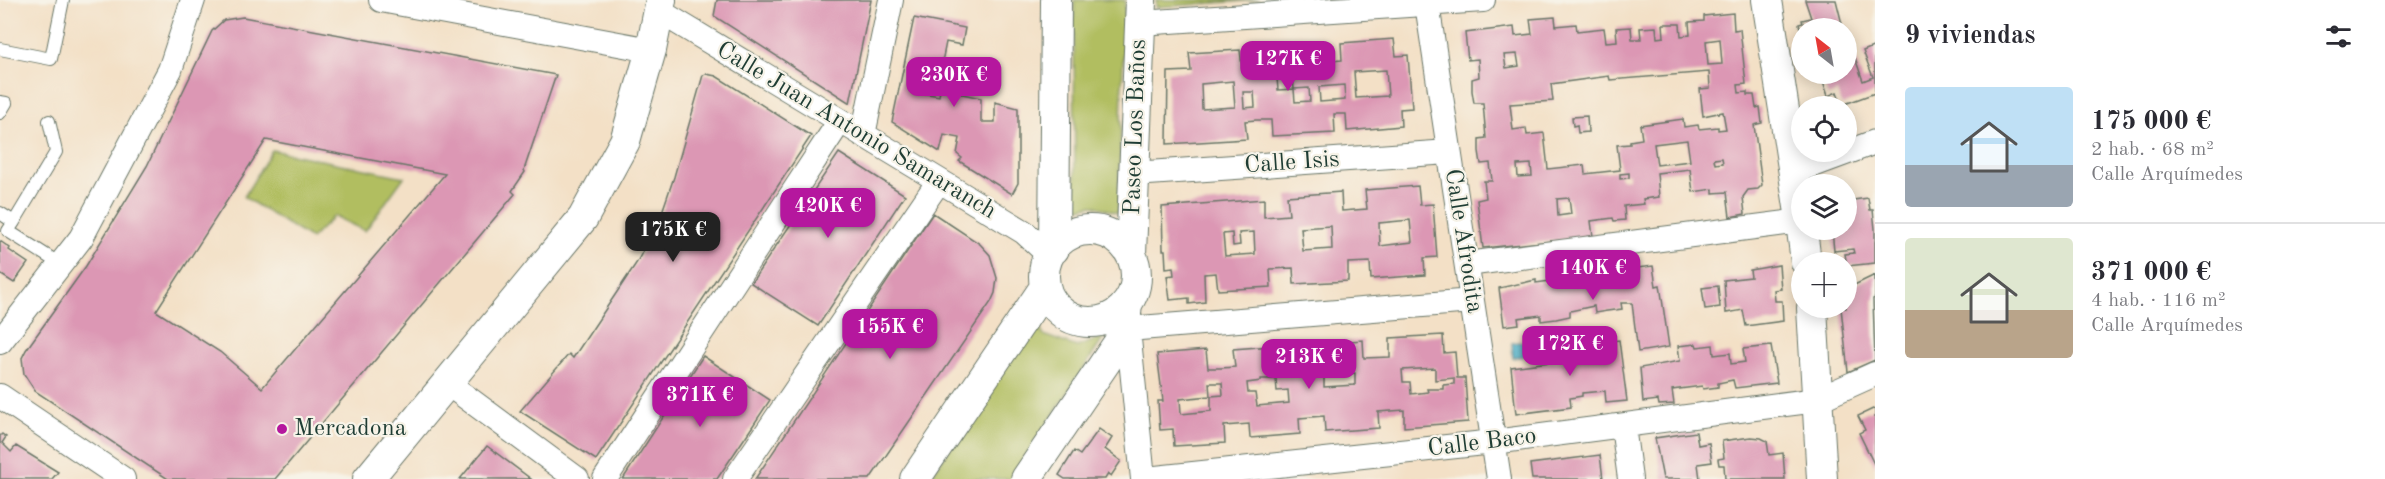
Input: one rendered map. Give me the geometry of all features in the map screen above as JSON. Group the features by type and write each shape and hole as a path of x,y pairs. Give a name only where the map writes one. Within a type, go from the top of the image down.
{"street":[{"path":"0,342 81,238 170,70 194,0"},
{"path":"381,0 651,50"},
{"path":"863,135 891,0"},
{"path":"1052,252 1056,0"},
{"path":"1141,12 1427,4 1483,0"},
{"path":"1767,0 1794,172 1875,142"},
{"name":"Calle Afrodita","path":"1427,4 1499,479"},
{"path":"368,479 583,218 625,141 651,50 660,6"},
{"name":"Calle Juan Antonio Samaranch","path":"660,6 840,121 1024,232 1052,252"},
{"name":"Paseo Los Baños","path":"1131,254 1141,12"},
{"path":"605,479 840,121"},
{"name":"Calle Isis","path":"1134,174 1449,152"},
{"path":"735,479 939,182"},
{"path":"1467,264 1791,222"},
{"path":"1026,479 1129,315 1136,286 1136,269 1131,254 1121,242 1104,232 1087,231 1070,235 1062,240 1052,252 1044,269 1045,287 1055,307 1076,321 1093,323 1119,313 1129,315 1472,302"},
{"path":"915,479 1045,287"},
{"path":"1129,315 1145,479"},
{"path":"1813,318 1822,479"},
{"name":"Calle Baco","path":"1145,479 1494,442 1818,400 1875,374"},
{"path":"447,383 577,479"},
{"path":"0,396 92,471 123,479"},
{"path":"1623,426 1630,479"}],"lane":[{"path":"0,50 51,58 63,0"},
{"path":"0,102 6,103 0,113"},
{"path":"49,121 56,152 8,231 60,264"},
{"path":"0,213 14,222"}],"green space":[{"path":"1074,0 1125,0 1118,213 1093,205 1075,209"},
{"path":"1156,0 1259,0 1156,7"},
{"path":"272,150 404,177 365,231 334,216 311,239 244,197"},
{"path":"1037,318 1043,335 1077,347 1105,336 1011,479 929,479"}],"water":[{"path":"1547,338 1549,353 1540,354 1538,346 1527,348 1528,355 1513,358 1512,343"}],"building":[{"path":"717,0 871,0 850,103 714,16"},
{"path":"1805,0 1836,0 1840,18 1811,18"},
{"path":"1733,13 1734,30 1740,29 1746,84 1738,85 1739,93 1747,92 1747,95 1754,95 1756,108 1760,107 1762,123 1754,125 1762,185 1758,189 1748,190 1743,197 1745,214 1730,217 1727,192 1713,193 1713,189 1693,192 1690,169 1657,173 1659,197 1643,199 1644,204 1624,206 1625,220 1614,221 1613,218 1591,221 1593,237 1483,248 1477,200 1486,198 1484,181 1492,181 1490,163 1481,164 1479,151 1479,139 1486,138 1483,103 1474,103 1472,91 1472,79 1479,77 1478,59 1468,60 1465,33 1514,27 1515,36 1532,34 1530,19 1555,17 1556,26 1576,24 1577,31 1604,28 1606,42 1617,41 1616,28 1631,27 1632,39 1641,39 1640,28 1656,27 1657,38 1664,37 1663,24 1680,24 1681,36 1690,35 1689,22 1704,21 1704,16","holes":["1720,39 1722,64 1708,65 1706,41","1517,54 1519,66 1506,68 1504,55","1709,72 1710,88 1700,89 1703,116 1723,112 1726,129 1718,130 1718,127 1699,129 1698,125 1684,127 1683,119 1640,125 1642,139 1630,141 1630,144 1617,145 1620,170 1585,174 1584,165 1548,169 1544,133 1527,135 1526,128 1513,130 1510,104 1553,101 1551,84 1609,76 1610,80","1687,140 1690,161 1657,165 1654,144","1722,158 1723,163 1715,164 1714,159","1531,164 1532,176 1518,177 1517,165","1629,173 1629,178 1620,179 1620,174","1569,198 1571,214 1558,216 1557,199"]},
{"path":"243,17 556,75 525,172 512,191 515,194 275,479 168,479 35,391 24,374 22,358 86,266 147,166 212,31 224,20","holes":["266,140 445,174 262,388 220,352 156,311"]},
{"path":"914,18 965,28 962,45 946,42 941,67 957,69 953,92 981,98 981,122 995,122 995,102 1018,108 1018,183 1012,194 959,161 962,158 957,154 960,138 944,135 940,152 892,122","holes":["925,81 941,84 939,96 922,93"]},
{"path":"1394,39 1396,56 1408,55 1412,108 1400,109 1401,126 1347,131 1346,114 1334,114 1335,133 1272,136 1271,120 1256,120 1245,121 1247,139 1167,144 1168,72 1191,71 1189,53 1240,50 1242,67 1266,66 1265,48 1316,44 1317,62 1342,60 1341,43","holes":["1386,70 1388,96 1356,98 1354,72","1293,77 1294,89 1278,90 1277,78","1233,81 1235,107 1202,109 1201,84","1344,85 1345,100 1320,102 1319,87","1309,88 1310,101 1295,102 1294,89","1243,92 1254,92 1255,107 1244,108"]},
{"path":"1875,46 1875,93 1857,100 1857,96 1839,96 1837,92 1828,96 1824,84 1857,84 1857,64 1863,81 1873,77 1863,51"},
{"path":"703,75 716,76 811,136 596,460 520,411 569,354 573,358 637,262 660,218"},
{"path":"1587,116 1588,132 1578,133 1577,125 1573,126 1572,117"},
{"path":"839,153 905,195 818,326 751,283"},
{"path":"1418,186 1420,205 1433,204 1437,257 1424,258 1425,275 1371,279 1370,262 1348,263 1348,281 1294,284 1293,268 1270,269 1271,287 1218,290 1216,273 1204,274 1205,302 1189,304 1189,298 1170,300 1167,276 1174,275 1173,267 1166,268 1165,250 1163,250 1162,207 1264,199 1264,217 1289,215 1287,196 1341,192 1342,211 1367,209 1365,190","holes":["1410,220 1412,242 1380,246 1379,223","1331,226 1332,249 1303,251 1301,228","1254,232 1255,254 1225,256 1223,234 1232,233 1233,246 1240,245 1239,233"]},
{"path":"1868,198 1870,210 1873,210 1875,263 1857,265 1857,252 1854,252 1853,249 1834,251 1833,240 1857,240 1857,200"},
{"path":"933,213 980,244 990,255 997,278 991,302 870,479 755,479"},
{"path":"0,241 28,263 14,283 0,274"},
{"path":"1779,265 1781,289 1774,290 1775,301 1782,301 1783,321 1746,326 1743,310 1726,313 1724,280 1751,277 1750,270"},
{"path":"1628,266 1629,269 1653,266 1656,286 1660,285 1669,347 1638,352 1632,303 1621,303 1622,309 1595,313 1594,306 1570,311 1570,316 1541,321 1541,315 1518,318 1519,324 1504,326 1499,288 1536,280 1536,283 1564,279 1564,276 1587,272 1589,275"},
{"path":"1875,275 1875,298 1873,299 1875,360 1848,372 1842,318 1857,318 1857,284"},
{"path":"1718,286 1720,307 1705,309 1702,288"},
{"path":"1580,333 1581,345 1619,340 1627,401 1606,403 1605,391 1582,393 1582,396 1570,398 1571,407 1516,414 1511,367 1565,360 1561,335"},
{"path":"1443,335 1444,353 1455,352 1457,378 1465,378 1468,422 1404,427 1404,410 1378,412 1379,428 1325,432 1324,416 1299,418 1300,434 1250,438 1249,424 1224,426 1225,443 1174,446 1173,429 1160,430 1158,401 1163,401 1157,354 1206,350 1208,368 1221,368 1235,367 1233,349 1284,345 1286,363 1310,362 1310,344 1363,340 1364,358 1390,357 1390,338","holes":["1435,368 1435,380 1454,378 1454,384 1443,385 1443,389 1427,389 1428,392 1411,394 1410,382 1403,382 1402,370","1355,373 1355,385 1324,387 1324,375","1261,379 1276,379 1277,391 1288,390 1289,403 1257,406 1255,393 1248,393 1247,383 1261,381","1209,383 1222,383 1223,395 1211,396 1211,411 1181,414 1180,399 1210,396"]},
{"path":"1696,344 1697,347 1713,345 1714,355 1730,353 1731,364 1745,362 1743,349 1771,346 1777,383 1735,388 1733,380 1718,383 1718,387 1703,389 1702,386 1672,390 1674,404 1659,405 1658,400 1643,402 1640,368 1680,361 1678,346"},
{"path":"703,356 770,400 717,479 623,479"},
{"path":"1875,408 1875,466 1859,433 1865,430 1858,416"},
{"path":"1099,429 1112,438 1105,449 1121,461 1111,476 1108,474 1105,479 1065,479 1059,475 1074,451 1080,455"},
{"path":"1696,432 1698,445 1709,443 1712,462 1698,464 1700,479 1663,479 1655,438"},
{"path":"2,434 6,437 2,443 11,452 16,446 58,472 52,479 0,479 0,436"},
{"path":"1751,437 1767,441 1769,455 1783,453 1785,479 1725,479 1724,465 1719,465 1718,459 1724,458 1722,441"},
{"path":"487,446 531,479 460,479"},
{"path":"1600,455 1603,479 1532,479 1530,464"}],"place":[{"name":"Mercadona","path":"282,429"}]}
